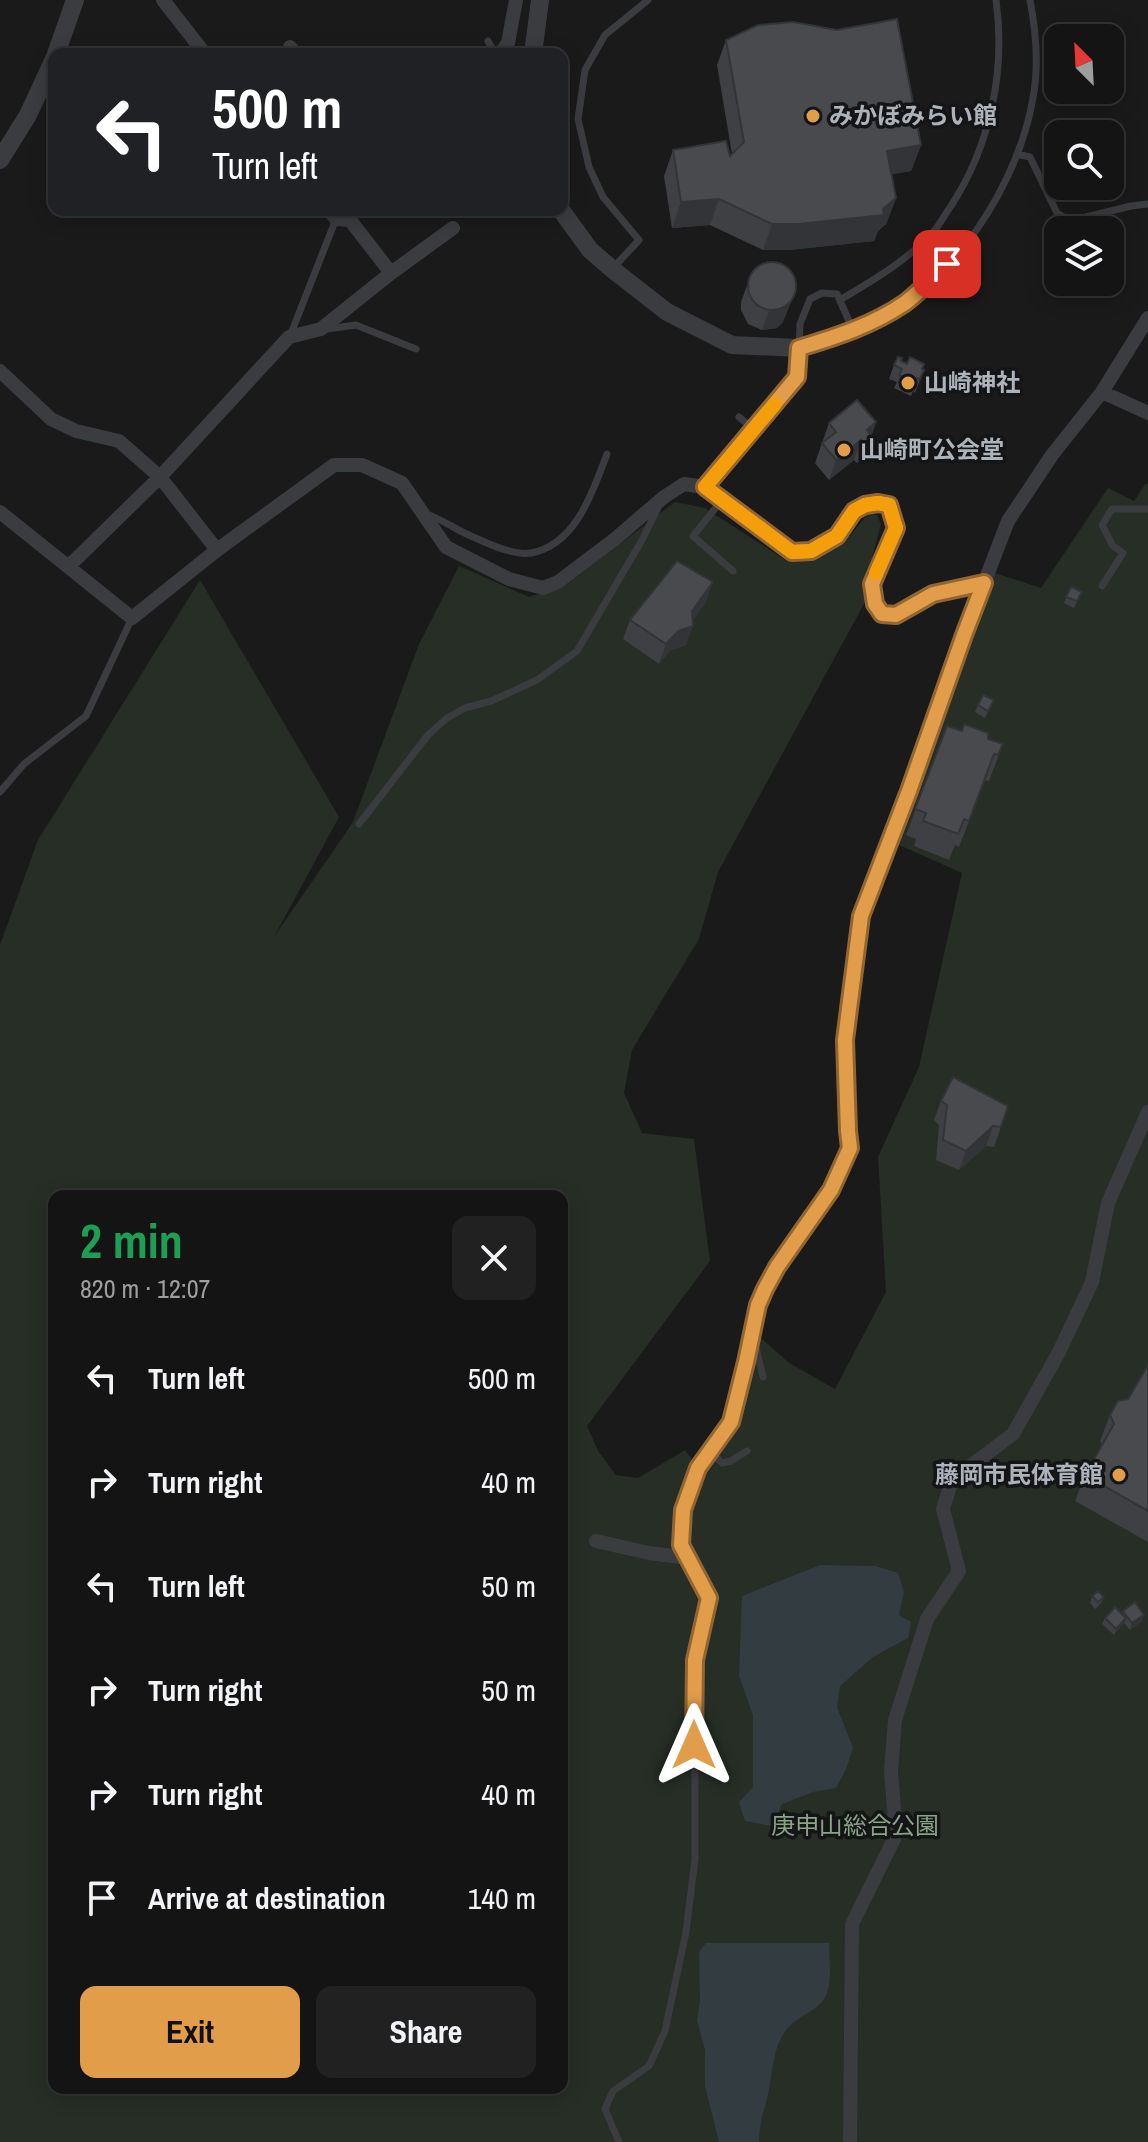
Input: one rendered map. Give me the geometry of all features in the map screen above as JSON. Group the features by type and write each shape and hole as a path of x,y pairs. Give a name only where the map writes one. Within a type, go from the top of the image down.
{"street":[{"path":"58,48 75,0"},
{"path":"163,0 200,48"},
{"path":"503,48 508,43 516,0"},
{"path":"534,48 540,0"},
{"path":"0,160 28,115 48,71"},
{"path":"342,216 350,220 391,273"},
{"path":"565,216 590,250 667,312 732,345 799,348 797,377 705,487"},
{"path":"69,566 160,477 289,337 321,329 453,228"},
{"path":"709,1598 681,1545 683,1510 698,1468 731,1422 758,1305 765,1289 831,1190 850,1148 845,1040 861,916 1008,521 1052,455 1102,392 1148,318"},
{"path":"0,371 51,419 76,431 119,441 160,477 217,550"},
{"path":"1102,392 1148,413"},
{"path":"0,512 132,618 217,550 334,465 362,465 402,483 446,547 509,579 543,588 558,582 684,484 705,487 792,552 811,551 837,536 854,511 865,505 889,505 896,528 872,584 875,604 882,614 896,615 933,594 984,583"},
{"path":"850,2142 852,1924 896,1835 891,1771 895,1720 927,1619 959,1571 943,1509 952,1480 1013,1434 1059,1352 1092,1282 1108,1203 1148,1112"},
{"path":"596,1541 688,1558"}],"lane":[{"path":"612,269 639,240 603,197 589,167 578,119 585,70 605,35 648,0"},
{"path":"840,300 890,270 934,231 963,187 983,143 993,102 1000,29 996,0"},
{"path":"853,330 837,294 822,293 810,299 800,324 799,348 853,330 874,322 907,301 962,250 1008,179 1033,98 1036,61 1030,0"},
{"path":"488,41 493,48"},
{"path":"1017,154 1030,157 1057,213 1070,221 1148,204"},
{"path":"289,337 335,216"},
{"path":"321,329 356,325 416,349"},
{"path":"739,417 754,430"},
{"path":"421,512 499,548 528,553 554,545 574,524 591,497 607,454"},
{"path":"359,824 428,735 447,718 537,680 577,651 664,497"},
{"path":"722,500 693,536 733,571"},
{"path":"1102,586 1123,553 1113,546 1102,525 1112,509 1148,509"},
{"path":"0,792 24,764 86,716 132,618"},
{"path":"752,1329 763,1377"},
{"path":"710,1451 722,1463 747,1451"},
{"path":"619,2142 605,2109 613,2091 649,2066 660,2043 686,1932 695,1859 695,1660 709,1598"}],"green space":[{"name":"庚申山総合公園","path":"1148,484 1148,2142 0,2142 0,945 38,840 200,580 339,817 274,937 353,822 419,644 459,566 529,597 566,585 675,502 705,508 787,561 826,552 843,544 868,514 877,515 881,524 867,577 865,602 718,872 699,939 632,1050 624,1093 642,1133 694,1139 710,1261 587,1426 598,1451 616,1475 638,1478 685,1450 694,1462 735,1429 759,1336 789,1363 835,1389 886,1292 878,1157 919,1067 962,873 899,845 952,684 995,573 1041,588 1108,488 1134,501"}],"shaded area":[{"path":"820,1565 876,1566 898,1573 904,1592 899,1615 911,1622 908,1638 873,1657 840,1686 837,1707 853,1748 836,1788 813,1792 782,1804 772,1826 745,1821 739,1802 753,1787 753,1715 739,1676 742,1596"},
{"path":"706,1943 829,1943 828,1991 817,2006 791,2025 778,2044 759,2142 719,2142 705,2086 705,2050 697,2021 700,2001 699,1952"}],"building":[{"name":"みかぼみらい館","path":"897,19 921,145 887,151 896,198 883,209 884,215 772,224 719,199 681,202 673,150 726,141 730,156 744,142 726,40 758,25 793,22 837,30"},
{"path":"772,262 789,269 796,286 789,303 772,310 755,303 748,286 755,269"},
{"path":"898,357 907,364 910,357 924,364 920,379 916,382 899,375 902,369 894,365"},
{"path":"857,400 876,422 867,430 872,437 864,444 861,440 836,460 822,443 836,432 829,423"},
{"path":"677,561 713,582 692,611 693,626 678,631 666,644 630,620"},
{"path":"1071,587 1082,592 1077,601 1066,597"},
{"path":"983,695 994,700 988,711 978,705"},
{"path":"964,724 988,733 988,739 1003,744 998,755 994,754 969,821 964,819 958,834 923,821 926,813 915,809 947,726 962,731"},
{"path":"953,1077 1008,1106 1001,1127 993,1126 966,1151 943,1140 947,1105 941,1101"},
{"name":"藤岡市民体育館","path":"1148,1365 1148,1511 1085,1475 1114,1424 1110,1415 1118,1401 1128,1399"},
{"path":"1098,1591 1104,1597 1098,1602 1092,1596"},
{"path":"1135,1602 1144,1615 1132,1623 1123,1611"},
{"path":"1115,1607 1126,1618 1116,1629 1105,1618"}],"slow traffic":[{"path":"775,404 705,487 792,552 811,551 837,536 854,511 865,505 889,505 896,528 876,573"}],"place":[{"name":"みかぼみらい館","path":"813,116"},
{"name":"山崎神社","path":"908,383"},
{"name":"山崎町公会堂","path":"844,450"},
{"name":"藤岡市民体育館","path":"1119,1475"}],"route":[{"path":"694,1745 695,1660 709,1598 681,1545 683,1510 698,1468 731,1422 758,1305 765,1289 831,1190 850,1148 845,1040 861,916 984,583 933,594 896,615 882,614 875,604 872,584 896,528 889,505 865,505 854,511 837,536 811,551 792,552 705,487 797,377 799,348 874,322 907,301 947,264"}]}
